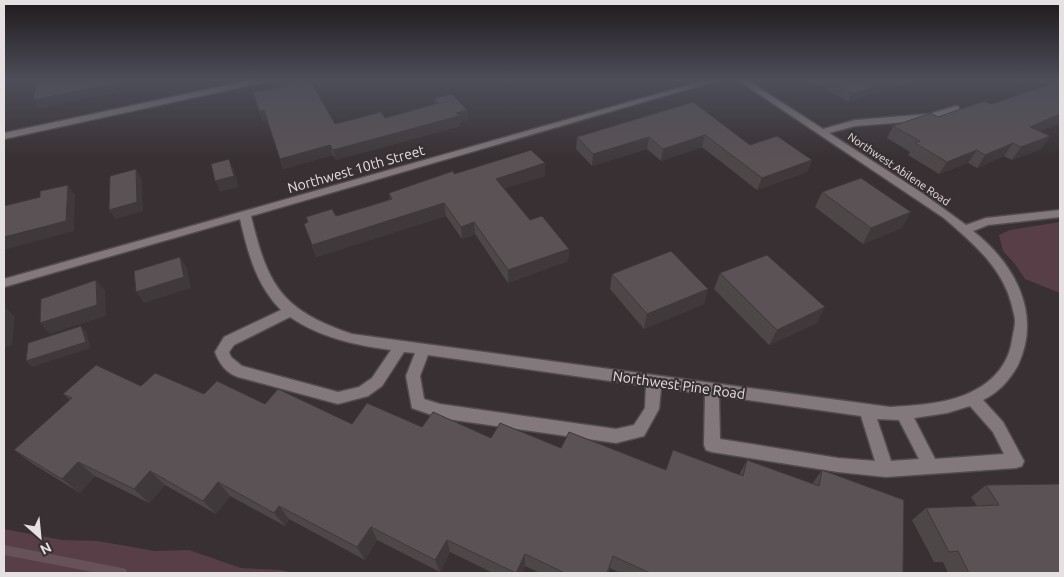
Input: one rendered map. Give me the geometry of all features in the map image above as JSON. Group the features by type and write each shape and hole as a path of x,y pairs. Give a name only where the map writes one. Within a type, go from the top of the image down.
{"street":[{"path":"4,136 138,107"},
{"name":"Northwest 10th Street","path":"4,283 621,107"},
{"name":"Northwest Abilene Road","path":"783,107 966,229"},
{"path":"821,132 855,124 930,117 956,109"},
{"path":"966,229 986,222 1060,213"},
{"name":"Northwest Pine Road","path":"245,215 264,280 270,290 290,311 309,323 352,339 890,414 928,412 958,406 1001,381 1014,361 1023,327 1018,299 1010,280 980,241 966,229"},
{"path":"290,311 229,341 222,352 225,360 238,371 338,398 363,392 377,382 400,347"},
{"path":"423,350 413,376 417,403 440,411 616,436 639,431 652,409 654,382"},
{"path":"712,390 712,445 838,465 886,469 1016,461 998,428 973,399"},
{"path":"867,411 886,469"},
{"path":"903,413 931,467"}],"shaded area":[{"path":"1060,222 1060,293 1025,279 1003,251 999,235 1010,230"},
{"path":"4,529 62,540 98,541 155,551 189,550 241,568 280,570 294,573 4,573"}],"building":[{"path":"258,107 325,107 335,124 381,112 385,118 424,107 464,107 467,110 456,113 459,116 333,150 330,145 280,159 264,110 259,111"},
{"path":"677,107 700,107 750,145 777,136 812,160 762,178 705,135 663,149 649,137 593,154 577,137"},
{"path":"967,107 1060,107 1060,114 1030,127 1050,136 1021,147 1013,143 985,155 977,150 947,162 915,143 920,141 893,126 931,113 938,117"},
{"path":"531,150 545,163 496,179 530,220 542,216 569,249 508,270 474,222 461,227 444,203 312,245 304,224 308,222 306,217 332,209 336,216 392,199 389,193 453,171 454,174"},
{"path":"229,159 234,176 215,181 211,164"},
{"path":"136,169 137,202 109,210 110,176"},
{"path":"861,178 911,212 871,228 822,192"},
{"path":"68,185 66,221 4,237 4,206 40,197 40,191"},
{"path":"671,251 708,289 647,314 612,274"},
{"path":"767,255 825,307 777,330 720,273"},
{"path":"180,257 184,277 136,292 134,271"},
{"path":"96,280 97,305 40,323 41,299"},
{"path":"81,326 86,342 26,361 28,343"},
{"path":"96,365 141,386 155,373 204,394 217,381 265,404 278,389 352,424 367,403 422,427 433,412 491,438 500,423 561,448 569,432 666,470 673,450 743,476 747,460 819,486 822,470 904,500 903,573 650,573 613,556 607,573 565,573 525,554 516,573 447,540 435,560 371,527 357,547 279,506 274,513 218,482 203,501 150,471 134,489 78,462 62,479 14,450 72,398 63,394"},
{"path":"1060,484 1060,573 969,573 958,551 949,552 926,508 999,505 986,485"}],"waterway":[{"path":"4,550 122,573"}]}
